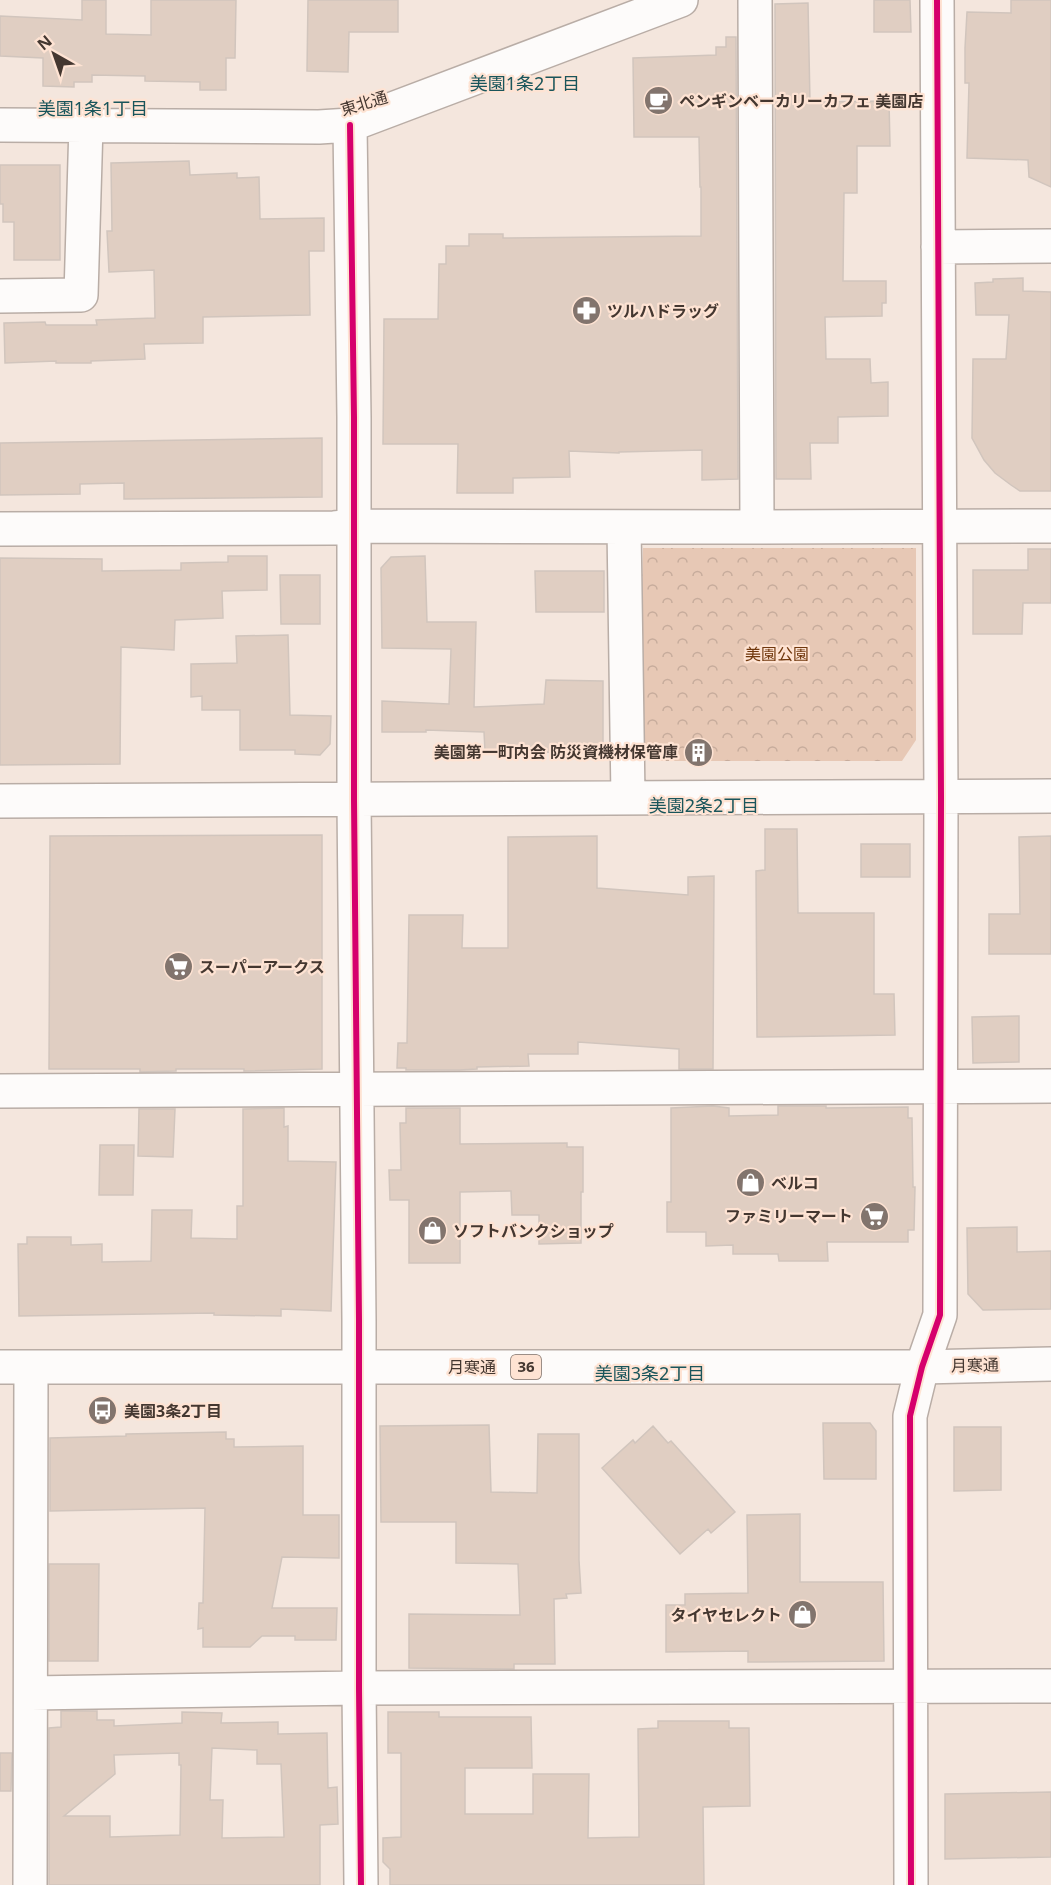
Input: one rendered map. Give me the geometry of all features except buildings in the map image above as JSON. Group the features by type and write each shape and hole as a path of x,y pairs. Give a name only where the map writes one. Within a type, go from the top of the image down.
{"main road":[{"name":"東北通","path":"0,125 319,127 350,125 681,0"},
{"path":"755,0 757,527"},
{"path":"911,1885 910,1416 922,1367 940,1315 941,797 937,0"},
{"path":"0,296 81,295 86,124"},
{"path":"350,125 354,417 358,1688 361,1885"},
{"path":"938,247 1051,246"},
{"path":"0,529 354,526 1051,526"},
{"path":"624,527 628,798"},
{"path":"0,801 1051,796"},
{"path":"0,1091 1051,1086"},
{"name":"月寒通","path":"15,1368 922,1367 1051,1364"},
{"path":"15,1368 31,1693 30,1885"},
{"path":"31,1693 358,1688 1051,1686"}],"green space":[{"name":"美園公園","path":"643,548 916,548 916,740 902,761 651,761 638,748"}],"cycle path":[{"path":"911,1885 910,1416 922,1367 940,1315 941,797 937,0"},
{"path":"350,125 354,417 354,800 361,1885"}],"place":[{"name":"ペンギンベーカリーカフェ 美園店","path":"658,101"},
{"name":"ツルハドラッグ","path":"586,311"},
{"name":"美園第一町内会 防災資機材保管庫","path":"699,752"},
{"name":"スーパーアークス","path":"178,967"},
{"name":"ベルコ","path":"750,1183"},
{"name":"ファミリーマート","path":"874,1216"},
{"name":"ソフトバンクショップ","path":"432,1231"},
{"name":"美園3条2丁目","path":"103,1411"},
{"name":"タイヤセレクト","path":"803,1615"}],"district":[{"name":"美園1条2丁目","path":"525,84"},
{"name":"美園1条1丁目","path":"93,109"},
{"name":"美園2条2丁目","path":"704,806"},
{"name":"美園3条2丁目","path":"650,1374"}]}
